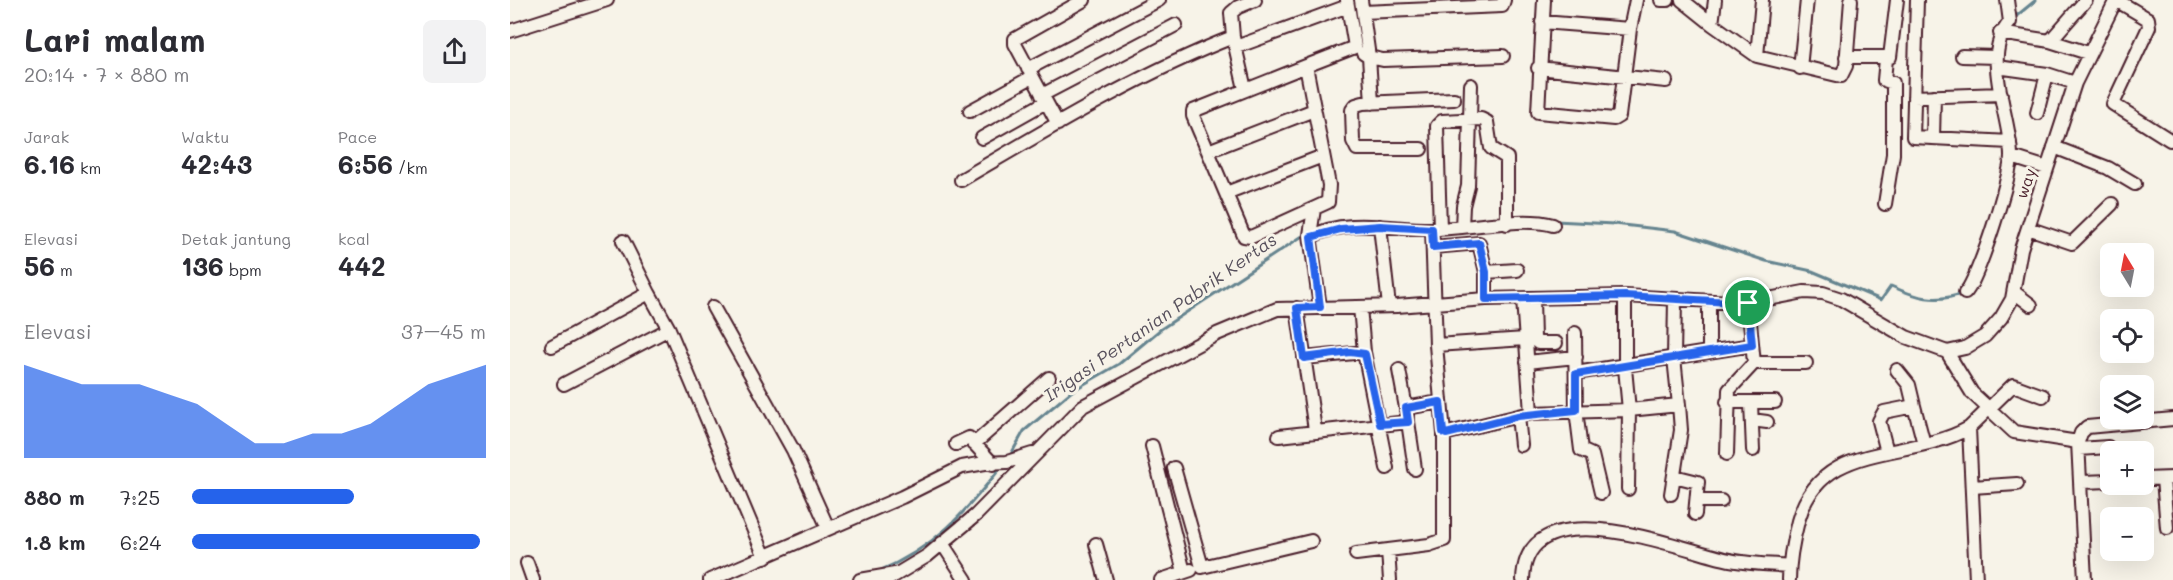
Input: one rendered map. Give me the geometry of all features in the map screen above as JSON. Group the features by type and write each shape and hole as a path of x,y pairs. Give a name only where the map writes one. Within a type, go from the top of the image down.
{"street":[{"path":"510,31 607,0"},
{"path":"1058,124 1030,73 1015,39 1084,0"},
{"path":"970,111 1030,73 1159,0"},
{"path":"1245,89 1231,20 1233,10 1256,0"},
{"path":"1372,103 1362,6 1502,6 1504,0"},
{"path":"1544,0 1538,68 1538,113 1617,118 1636,0"},
{"path":"1661,0 1668,0"},
{"path":"1682,0 1757,56 1841,76 1845,72 1851,0"},
{"path":"1712,24 1715,0"},
{"path":"1757,56 1762,0"},
{"path":"1800,68 1807,0"},
{"path":"1885,204 1893,154 1893,83 1884,80 1886,59 1890,56 1897,0"},
{"path":"1917,0 1913,137 2010,142"},
{"path":"1965,293 1977,275 2012,157 1997,62 2000,33 2010,22 2007,0"},
{"path":"2050,41 2086,0"},
{"path":"2116,0 2148,19 2149,27 2113,104 2170,140"},
{"name":"way","path":"1947,352 1965,348 1984,336 2001,318 2014,292 2021,249 2075,83 2116,0"},
{"path":"961,180 1058,124 1201,49 1234,42 1347,3 1355,47 1369,57 1383,60 1503,56"},
{"path":"1542,22 1630,29"},
{"path":"982,138 1044,99 1176,25"},
{"path":"2000,33 2050,41 2088,53"},
{"path":"1306,66 1329,198 1325,204 1314,209 1251,237 1245,236 1193,111 1245,89 1355,47"},
{"path":"1962,56 1997,62 2075,83"},
{"path":"1846,57 1886,59"},
{"path":"1538,68 1666,81"},
{"path":"2037,113 2047,74"},
{"path":"1462,227 1463,206 1468,190 1468,119 1471,85"},
{"path":"1914,97 2001,94"},
{"path":"1933,138 1934,96"},
{"path":"1421,149 1357,149 1353,141 1352,110 1356,105 1372,103 1454,99"},
{"path":"1208,151 1314,110"},
{"path":"1356,554 1429,545 1444,540 1444,434 1436,345 1433,247 1436,229 1437,126 1442,121 1481,119 1487,122 1491,148 1507,156 1507,224"},
{"path":"2054,147 2108,168 2134,184"},
{"path":"1226,193 1323,156"},
{"path":"2012,157 2047,168"},
{"path":"2028,228 2074,243 2112,204"},
{"path":"1314,209 1310,234 1320,307"},
{"path":"1310,234 1380,226 1436,229 1532,222 1553,225"},
{"path":"1380,226 1389,306"},
{"path":"623,241 669,329 765,557"},
{"path":"1433,247 1479,243 1486,272 1486,299"},
{"path":"1486,272 1517,270"},
{"path":"860,580 892,577 942,543 976,515 1083,406 1217,334 1278,309 1389,306 1486,299 1625,296 1748,303 1804,292 1823,293 1841,299 1906,337 1947,352 1972,393 2014,432 2078,446 2100,447"},
{"path":"2014,292 2031,306"},
{"path":"552,346 649,294"},
{"path":"1625,296 1625,368 1629,410 1628,489"},
{"path":"1521,445 1527,362 1525,339 1528,299"},
{"path":"1528,299 1534,339 1538,343 1556,343"},
{"path":"1671,494 1681,430 1674,358 1675,299"},
{"path":"1709,301 1709,352"},
{"path":"1748,303 1754,363"},
{"path":"713,307 793,450 828,528"},
{"path":"1360,307 1364,352 1387,468"},
{"path":"1297,308 1315,430"},
{"path":"564,384 669,329"},
{"path":"1575,333 1576,410 1581,450 1592,454 1600,493"},
{"path":"1436,345 1525,339"},
{"path":"1576,374 1625,368 1752,345"},
{"path":"1304,358 1364,352"},
{"path":"1527,362 1576,357"},
{"path":"1727,453 1727,402 1734,383 1754,363 1806,363"},
{"path":"1399,370 1415,469"},
{"path":"1897,370 1909,385 1924,444"},
{"path":"974,444 1049,378"},
{"path":"1790,580 1789,566 1803,503 1826,474 1865,456 1954,437 1969,428 1990,410 2013,385 2043,396"},
{"path":"1406,408 1440,402"},
{"path":"1727,402 1775,402"},
{"path":"1751,403 1753,450"},
{"path":"1444,434 1524,415 1679,405"},
{"path":"1887,452 1880,416 1884,412 1914,406"},
{"path":"2085,580 2082,482 2078,446 2081,433 2087,427 2173,419"},
{"path":"1752,420 1767,422"},
{"path":"1279,436 1315,430 1408,422"},
{"path":"1969,428 1976,580"},
{"path":"956,444 969,438 1000,463"},
{"path":"1152,446 1184,572"},
{"path":"710,580 902,497 962,467 1000,463 1036,453"},
{"path":"1174,468 1202,567"},
{"path":"1674,476 1698,482 1696,507 1721,501"},
{"path":"2167,528 2168,479"},
{"path":"2082,482 2100,481"},
{"path":"1972,487 2018,484"},
{"path":"1523,580 1533,548 1553,532 1573,528 1615,531 1745,563 1789,566"},
{"path":"1161,580 1202,567 1311,541"},
{"path":"942,543 966,580"},
{"path":"1096,544 1106,580"},
{"path":"1388,550 1390,580"},
{"path":"527,563 533,580"}],"waterway":[{"name":"Irigasi Pertanian Pabrik Kertas","path":"2014,18 2036,0"},
{"name":"Irigasi Pertanian Pabrik Kertas","path":"1555,221 1614,224 1675,231 1766,261 1812,271 1881,300 1891,286 1935,299 1963,293"},
{"name":"Irigasi Pertanian Pabrik Kertas","path":"1010,456 1024,431 1072,391 1119,364 1161,329 1307,233"},
{"name":"Irigasi Pertanian Pabrik Kertas","path":"877,572 916,552 947,528 1002,466"}],"route":[{"path":"1380,226 1432,229 1433,247 1458,243 1479,243 1486,272 1486,299 1625,296 1748,303 1752,345 1625,368 1576,374 1576,410 1531,413 1447,434 1443,432 1440,402 1406,408 1408,422 1380,424 1365,354 1350,352 1304,358 1297,308 1320,307 1311,237 1326,231 1380,226"}]}
